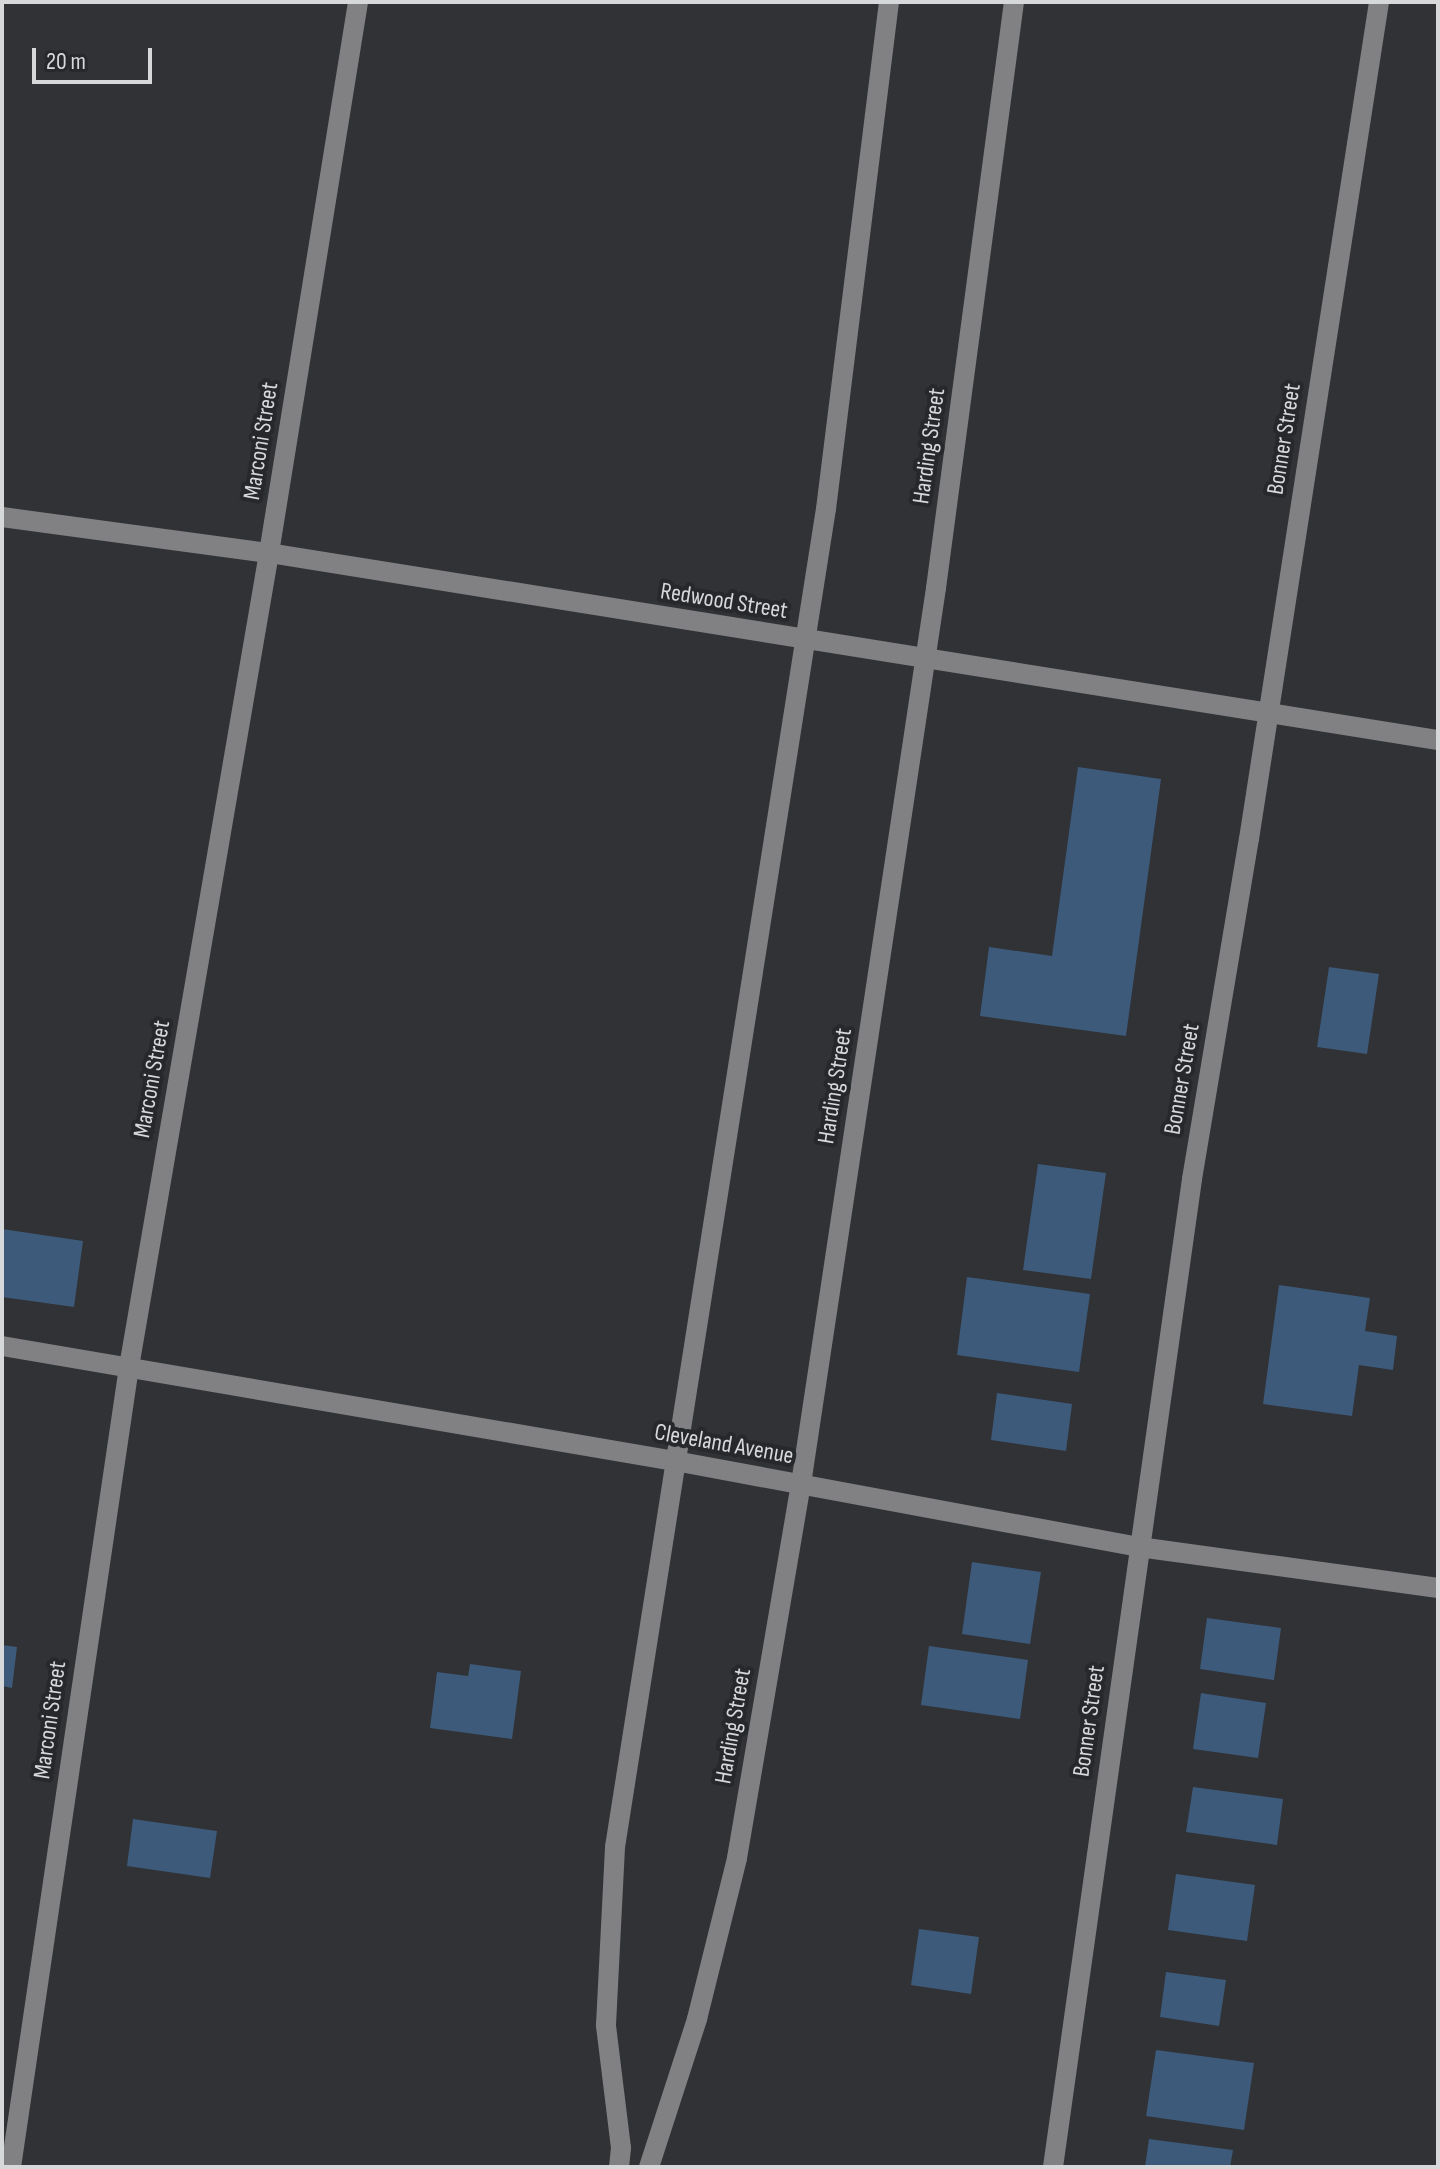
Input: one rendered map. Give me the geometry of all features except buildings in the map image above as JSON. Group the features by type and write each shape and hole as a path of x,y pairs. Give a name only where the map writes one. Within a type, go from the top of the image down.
{"street":[{"name":"Marconi Street","path":"11,2167 129,1367 269,553 358,2"},
{"path":"619,2167 621,2148 606,2025 615,1847 826,509 889,2"},
{"name":"Harding Street","path":"649,2167 697,2019 737,1858 801,1484 926,660 1014,2"},
{"name":"Bonner Street","path":"1053,2167 1192,1179 1379,2"},
{"name":"Redwood Street","path":"2,517 269,553 1438,740"},
{"name":"Cleveland Avenue","path":"2,1346 675,1461 1139,1547 1438,1588"}]}
